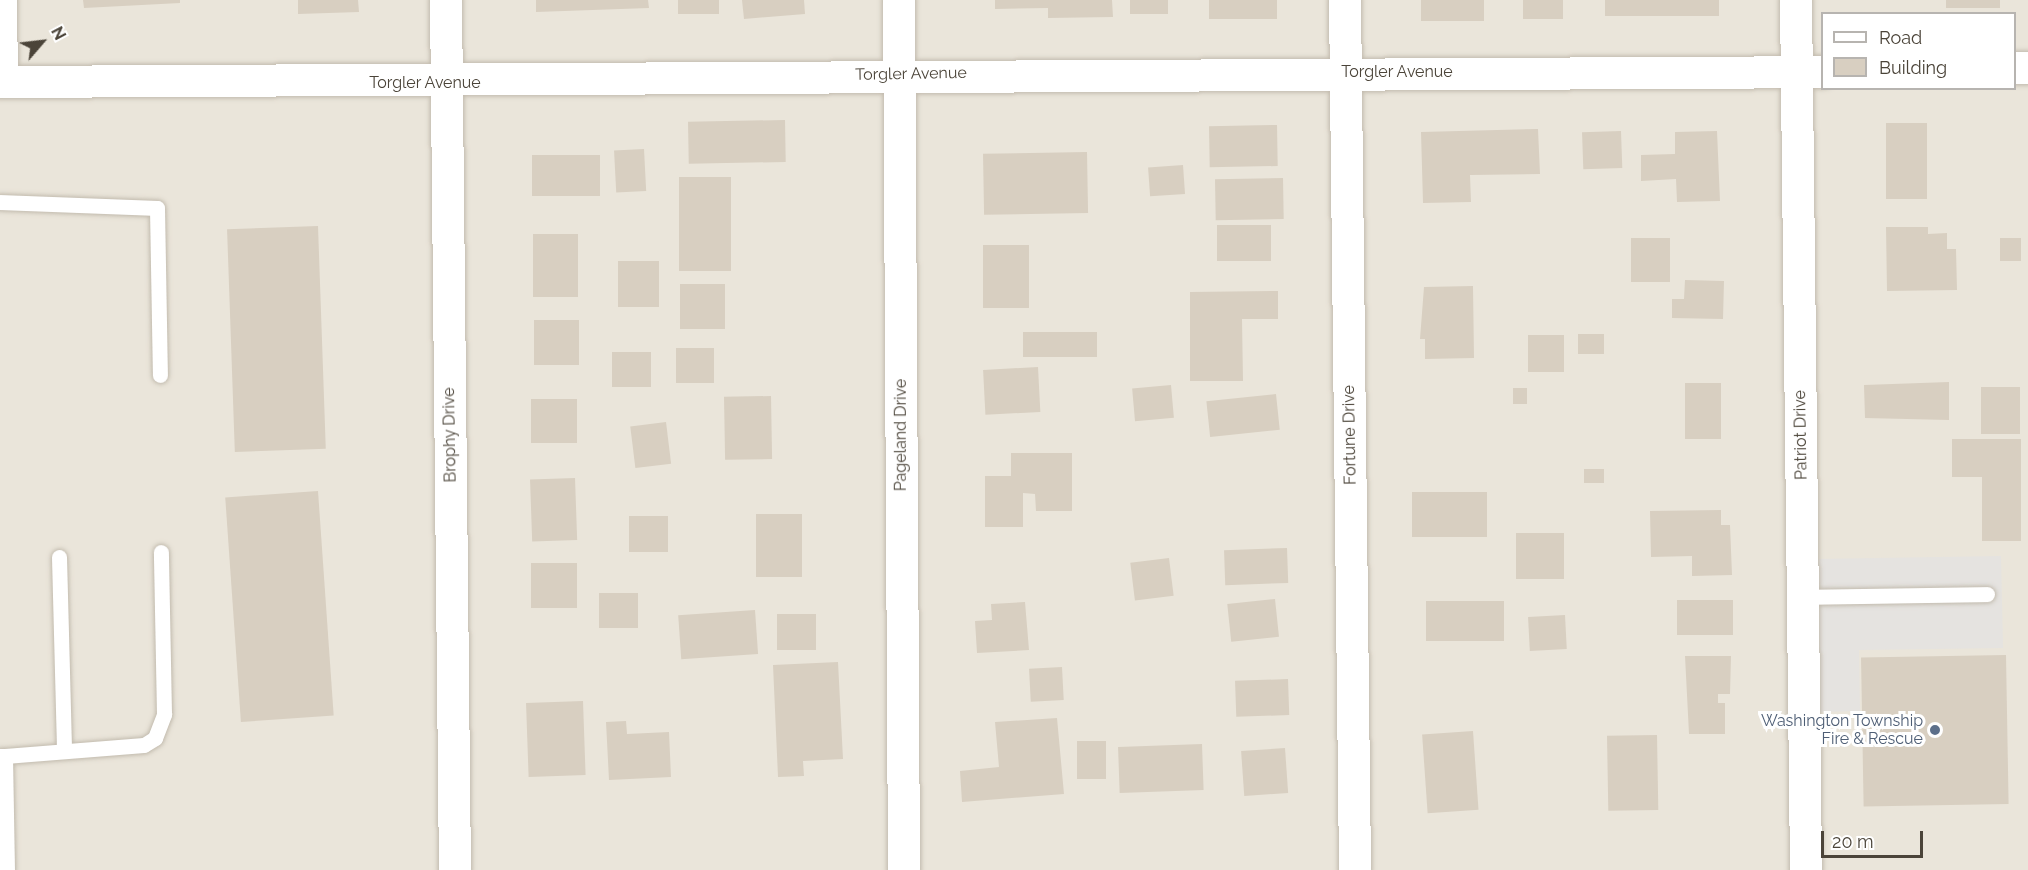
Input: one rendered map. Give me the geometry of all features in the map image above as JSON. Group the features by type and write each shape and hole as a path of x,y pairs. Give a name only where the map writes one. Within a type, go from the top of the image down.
{"street":[{"path":"1,0 1,82"},
{"name":"Brophy Drive","path":"446,0 455,870"},
{"name":"Pageland Drive","path":"898,0 904,870"},
{"name":"Fortune Drive","path":"1345,0 1355,870"},
{"name":"Patriot Drive","path":"1796,0 1809,73 1803,597 1806,870"},
{"name":"Torgler Avenue","path":"1,82 447,83 899,74 1345,71 1809,73"}],"lane":[{"path":"0,202 157,207 160,375"},
{"path":"7,870 3,756 144,745 162,727 161,552"},
{"path":"59,557 64,750"},
{"path":"1803,597 1987,594"}],"shaded area":[{"path":"0,0 2028,0 2028,870 0,870"},
{"path":"2001,556 2003,648 1859,650 1860,711 1817,712 1815,559"}],"building":[{"path":"83,0 180,0 180,3 84,8"},
{"path":"298,0 358,0 359,12 298,14"},
{"path":"536,0 648,0 649,8 536,12"},
{"path":"678,0 719,0 719,14 678,14"},
{"path":"742,0 804,0 805,14 744,19"},
{"path":"995,0 1112,0 1113,17 1048,18 1048,8 995,9"},
{"path":"1130,0 1168,0 1168,14 1130,14"},
{"path":"1209,0 1277,0 1277,19 1209,19"},
{"path":"1421,0 1484,0 1484,21 1421,21"},
{"path":"1523,0 1563,0 1563,19 1523,19"},
{"path":"1605,0 1719,0 1719,16 1605,16"},
{"path":"1946,0 2000,0 2000,8 1946,8"},
{"path":"785,120 786,162 689,164 688,122"},
{"path":"1886,123 1927,123 1927,199 1886,199"},
{"path":"1277,125 1278,166 1210,167 1209,126"},
{"path":"1538,129 1540,174 1470,175 1471,202 1423,203 1421,132"},
{"path":"1621,131 1622,168 1583,169 1582,132"},
{"path":"1717,131 1720,201 1677,202 1676,179 1641,181 1641,155 1675,154 1675,132"},
{"path":"644,149 646,191 616,193 614,151"},
{"path":"1087,152 1088,213 984,215 983,154"},
{"path":"532,155 600,155 600,196 532,196"},
{"path":"1183,165 1185,194 1150,196 1148,167"},
{"path":"679,177 731,177 731,271 679,271"},
{"path":"1283,178 1284,219 1216,220 1215,179"},
{"path":"1217,225 1271,225 1271,261 1217,261"},
{"path":"318,226 326,449 235,452 227,229"},
{"path":"1886,227 1928,227 1928,234 1947,233 1947,249 1956,249 1957,290 1887,291"},
{"path":"533,234 578,234 578,297 533,297"},
{"path":"1631,238 1670,238 1670,282 1631,282"},
{"path":"2000,238 2021,238 2021,261 2000,261"},
{"path":"983,245 1029,245 1029,308 983,308"},
{"path":"618,261 659,261 659,307 618,307"},
{"path":"1685,280 1724,281 1723,319 1672,318 1672,299 1684,299"},
{"path":"680,284 725,284 725,329 680,329"},
{"path":"1473,286 1474,358 1425,359 1425,339 1420,339 1424,287"},
{"path":"1278,291 1278,319 1242,319 1243,381 1190,381 1190,292"},
{"path":"534,320 579,320 579,365 534,365"},
{"path":"1023,332 1097,332 1097,357 1023,357"},
{"path":"1578,334 1604,334 1604,354 1578,354"},
{"path":"1528,335 1564,335 1564,372 1528,372"},
{"path":"676,348 714,348 714,383 676,383"},
{"path":"612,352 651,352 651,387 612,387"},
{"path":"1038,367 1040,412 985,415 983,370"},
{"path":"1949,382 1949,420 1865,418 1864,385"},
{"path":"1685,383 1721,383 1721,439 1685,439"},
{"path":"1171,385 1174,418 1135,421 1132,388"},
{"path":"1981,387 2020,387 2020,434 1981,434"},
{"path":"1513,388 1527,388 1527,404 1513,404"},
{"path":"1276,394 1280,430 1210,437 1206,401"},
{"path":"771,396 772,459 725,460 724,397"},
{"path":"531,399 577,399 577,443 531,443"},
{"path":"666,422 671,464 635,468 630,426"},
{"path":"1952,439 2021,439 2021,541 1982,541 1982,477 1952,477"},
{"path":"1011,453 1072,453 1072,511 1036,511 1035,494 1023,493 1023,527 985,527 985,476 1011,476"},
{"path":"1584,469 1604,469 1604,483 1584,483"},
{"path":"575,478 577,540 532,542 530,480"},
{"path":"318,491 334,715 241,722 225,497"},
{"path":"1412,492 1487,492 1487,537 1412,537"},
{"path":"1721,510 1721,525 1730,525 1732,575 1692,576 1692,556 1651,557 1650,511"},
{"path":"756,514 802,514 802,577 756,577"},
{"path":"629,516 668,516 668,552 629,552"},
{"path":"1516,533 1564,533 1564,579 1516,579"},
{"path":"1287,548 1288,583 1225,585 1224,550"},
{"path":"1169,558 1174,596 1135,600 1130,563"},
{"path":"531,563 577,563 577,608 531,608"},
{"path":"599,593 638,593 638,628 599,628"},
{"path":"1275,599 1279,637 1231,642 1227,604"},
{"path":"1677,600 1733,600 1733,635 1677,635"},
{"path":"1426,601 1504,601 1504,641 1426,641"},
{"path":"1025,602 1029,650 977,653 975,621 992,620 991,604"},
{"path":"755,610 758,654 681,659 678,615"},
{"path":"777,614 816,614 816,650 777,650"},
{"path":"1565,615 1567,649 1530,651 1528,617"},
{"name":"Washington Township Fire & Rescue","path":"2006,655 2009,804 1864,807 1861,658"},
{"path":"1685,656 1731,656 1730,694 1718,694 1718,703 1725,703 1725,734 1689,734"},
{"path":"838,662 843,759 803,761 804,776 778,777 773,665"},
{"path":"1062,667 1064,700 1031,702 1029,669"},
{"path":"1288,679 1289,715 1236,717 1235,681"},
{"path":"583,701 586,775 529,777 526,703"},
{"path":"1057,718 1064,794 962,802 960,771 999,767 995,722"},
{"path":"626,721 627,734 669,732 671,777 609,780 606,722"},
{"path":"1473,731 1479,810 1428,813 1422,735"},
{"path":"1657,735 1658,810 1608,811 1607,736"},
{"path":"1077,741 1106,741 1106,779 1077,779"},
{"path":"1202,744 1204,790 1120,793 1118,747"},
{"path":"1285,748 1288,793 1244,796 1241,751"}],"place":[{"name":"Washington Township Fire & Rescue","path":"1935,730"}]}
